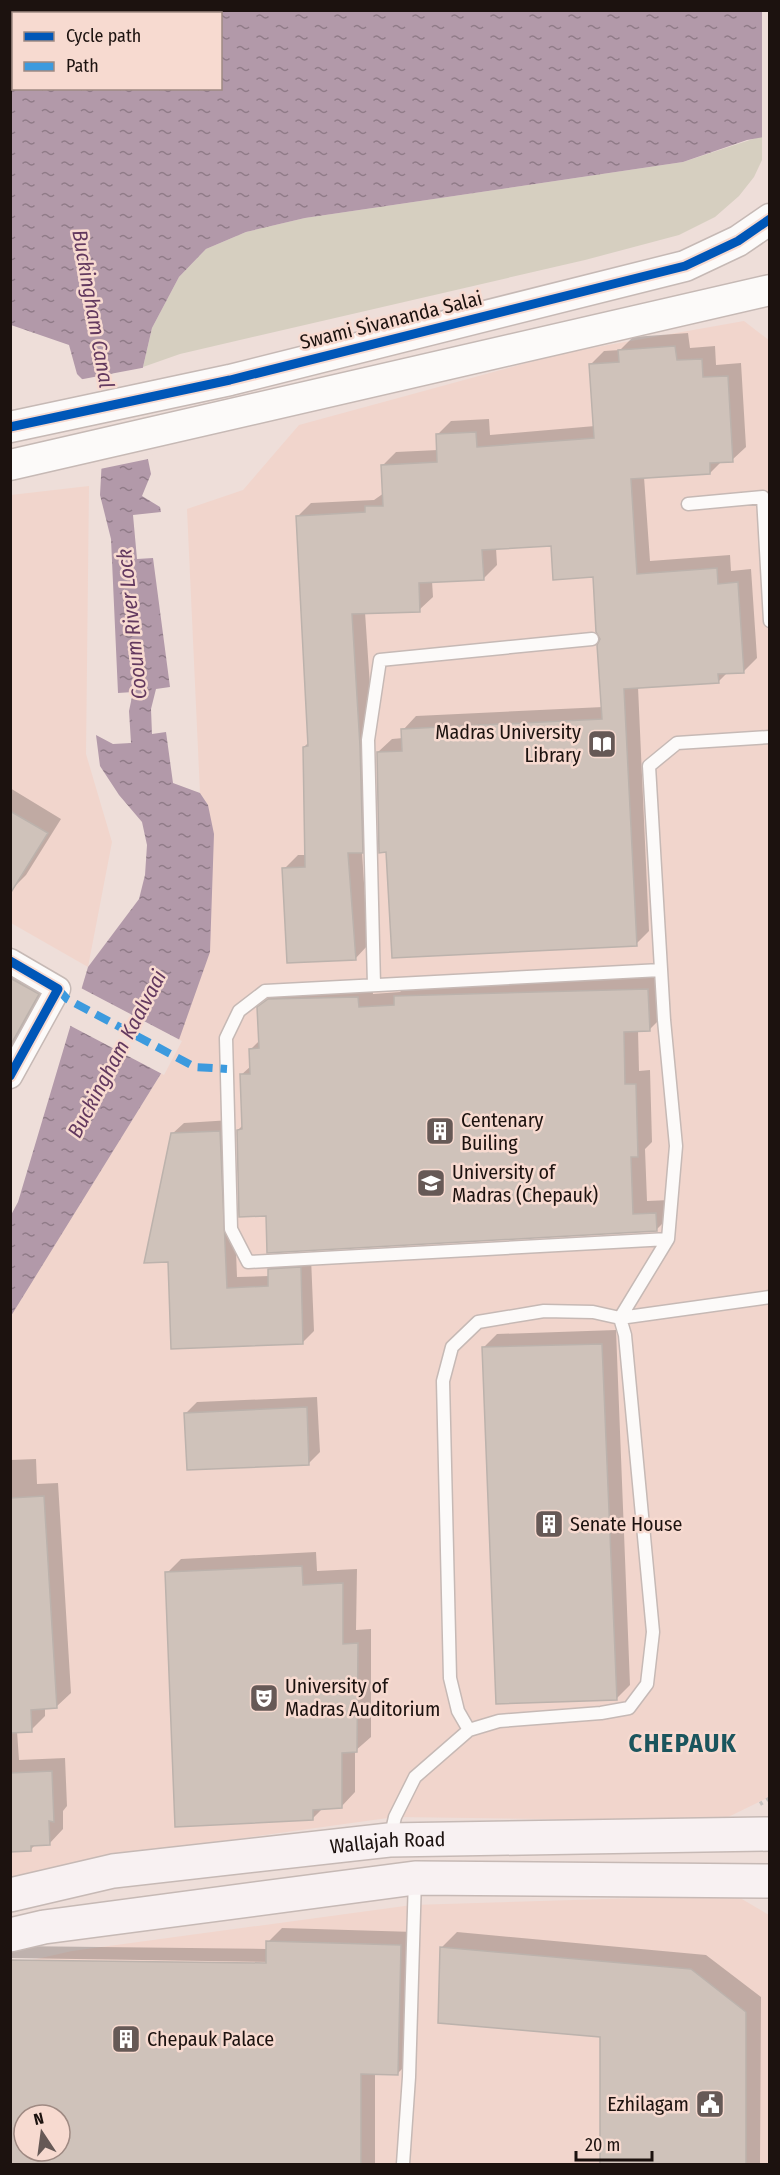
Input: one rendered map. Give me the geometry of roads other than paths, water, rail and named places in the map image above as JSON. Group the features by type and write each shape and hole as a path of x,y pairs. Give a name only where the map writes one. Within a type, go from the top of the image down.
{"main road":[{"name":"Wallajah Road","path":"10,1895 113,1871 389,1840 770,1834"},
{"name":"Wallajah Road","path":"10,1935 44,1928 415,1878 770,1881"}],"street":[{"name":"Swami Sivananda Salai","path":"10,427 157,397 685,266 738,241 770,219"},
{"path":"10,465 770,290"},
{"path":"10,961 58,989 10,1076"}],"lane":[{"path":"688,504 763,497 770,621"},
{"path":"374,985 368,740 380,660 592,639"},
{"path":"389,1840 395,1817 415,1777 469,1730 499,1721 601,1713 628,1708 646,1684 653,1632 625,1335 620,1318 668,1239 676,1146 661,970 649,766 677,743 770,737"},
{"path":"661,970 265,991 239,1011 226,1038 231,1229 248,1262 668,1239"},
{"path":"469,1730 458,1711 450,1678 443,1381 452,1347 478,1322 544,1311 593,1312 620,1318 770,1297"},
{"path":"403,2164 409,2077 415,1878"}],"water":[{"path":"11,11 769,11 769,136 747,140 683,162 305,218 246,232 206,249 179,277 152,328 143,367 142,430 151,474 142,496 160,507 161,512 133,515 137,559 153,558 170,687 156,689 151,709 152,734 166,732 173,783 200,793 208,805 214,834 210,952 175,1051 11,1316 11,1215 18,1202 88,967 139,899 145,875 147,845 142,822 119,795 100,766 96,735 113,744 131,743 129,711 133,692 118,693 111,539 100,495 103,439 91,388 77,374 69,345 11,325"}],"place":[{"name":"Madras University Library","path":"602,744"},
{"name":"Centenary Builing","path":"440,1131"},
{"name":"University of Madras (Chepauk)","path":"431,1183"},
{"name":"Senate House","path":"549,1524"},
{"name":"University of Madras Auditorium","path":"264,1698"},
{"name":"Chepauk Palace","path":"126,2039"},
{"name":"Ezhilagam","path":"710,2104"}],"district":[{"name":"CHEPAUK","path":"683,1743"}],"water label":[{"name":"Buckingham Canal","path":"93,309"},
{"name":"Cooum River Lock","path":"132,624"},
{"name":"Buckingham Kaalvaai","path":"117,1054"}]}
